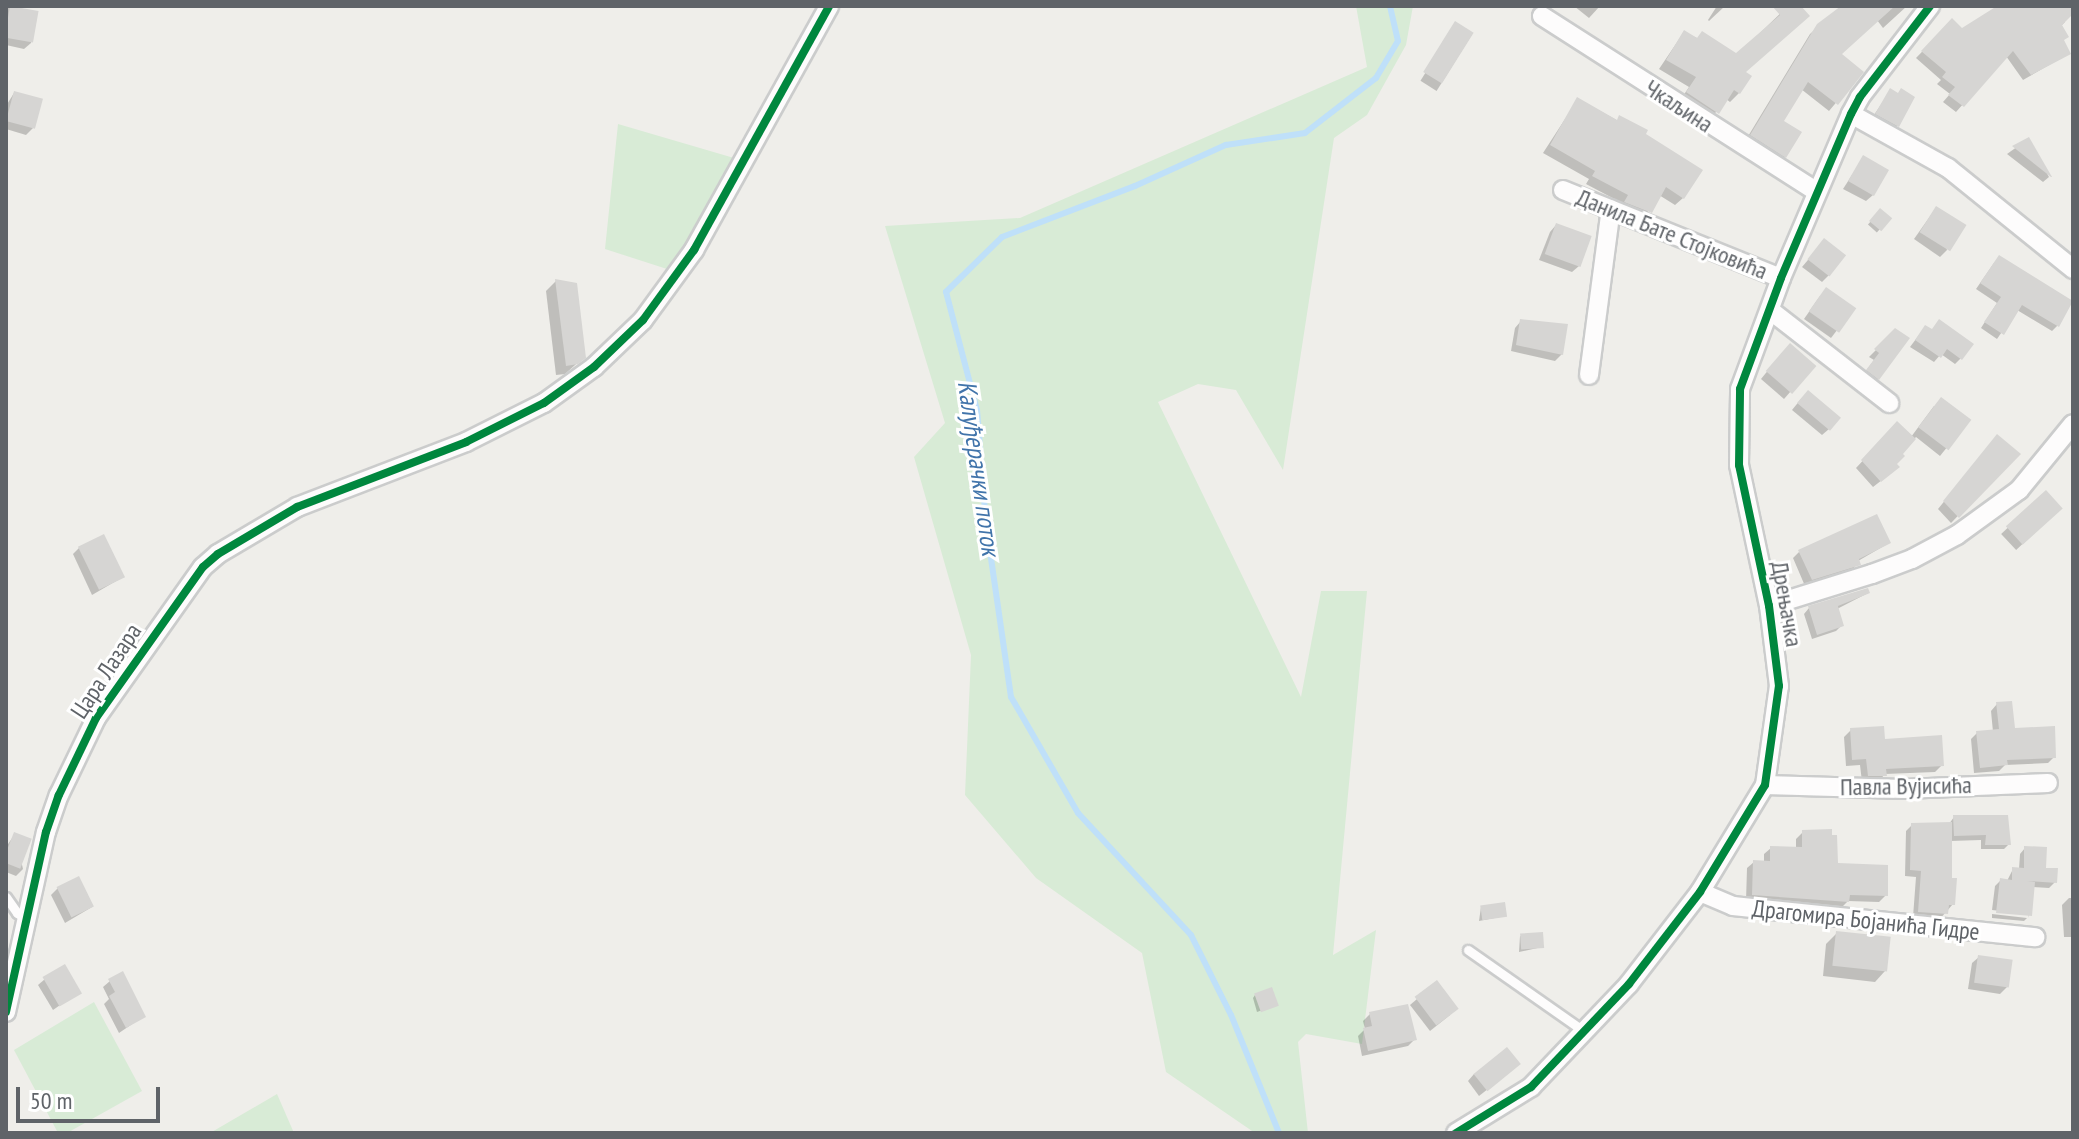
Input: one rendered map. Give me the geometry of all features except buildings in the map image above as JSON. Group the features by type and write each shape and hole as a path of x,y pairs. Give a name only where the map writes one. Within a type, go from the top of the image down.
{"street":[{"name":"Цара Лазара","path":"6,1012 46,832 65,781 96,718 203,567 246,536 297,507 466,442 544,403 594,367 643,320 694,250 829,6"},
{"name":"Дрењачка","path":"1456,1133 1531,1087 1629,984 1700,892 1765,785 1779,686 1769,606 1739,465 1740,389 1781,278 1851,114 1930,6"},
{"name":"Чкаљина","path":"1542,16 1817,192"},
{"path":"1851,114 1948,168 2073,269"},
{"name":"Данила Бате Стојковића","path":"1563,190 1781,278"},
{"path":"1589,375 1611,209"},
{"path":"1771,311 1889,403"},
{"path":"1769,606 1885,569 1957,535 2019,490 2073,424"},
{"name":"Павла Вујисића","path":"1765,785 1904,789 2048,783"},
{"name":"Драгомира Бојанића Гидре","path":"1700,892 1733,906 2035,937"}],"lane":[{"path":"6,897 17,913 27,919"},
{"path":"1468,950 1585,1032"}],"green space":[{"path":"1356,6 1413,6 1406,45 1367,115 1334,138 1283,470 1236,390 1198,384 1158,402 1301,697 1321,591 1367,591 1333,955 1376,930 1362,1044 1306,1034 1298,1042 1308,1133 1255,1133 1166,1072 1142,953 1036,878 965,795 971,655 914,457 945,423 885,226 1020,218 1367,67"},
{"path":"618,124 734,158 688,242 667,269 605,249"},
{"path":"94,1002 142,1091 67,1133 58,1133 14,1050"},
{"path":"277,1094 294,1133 210,1133"}],"waterway":[{"name":"Калуђерачки поток","path":"1279,1133 1231,1015 1191,935 1078,813 1011,697 986,524 977,410 946,292 1002,237 1135,186 1226,145 1305,133 1376,78 1398,41 1390,6"}],"cycle path":[{"path":"6,1012 46,832 59,795 96,718 203,567 218,554 297,507 466,442 544,403 594,367 643,320 694,250 829,6"},
{"path":"1456,1133 1531,1087 1629,984 1700,892 1765,785 1779,686 1769,606 1739,465 1740,389 1781,278 1851,114 1860,97 1930,6"}]}
